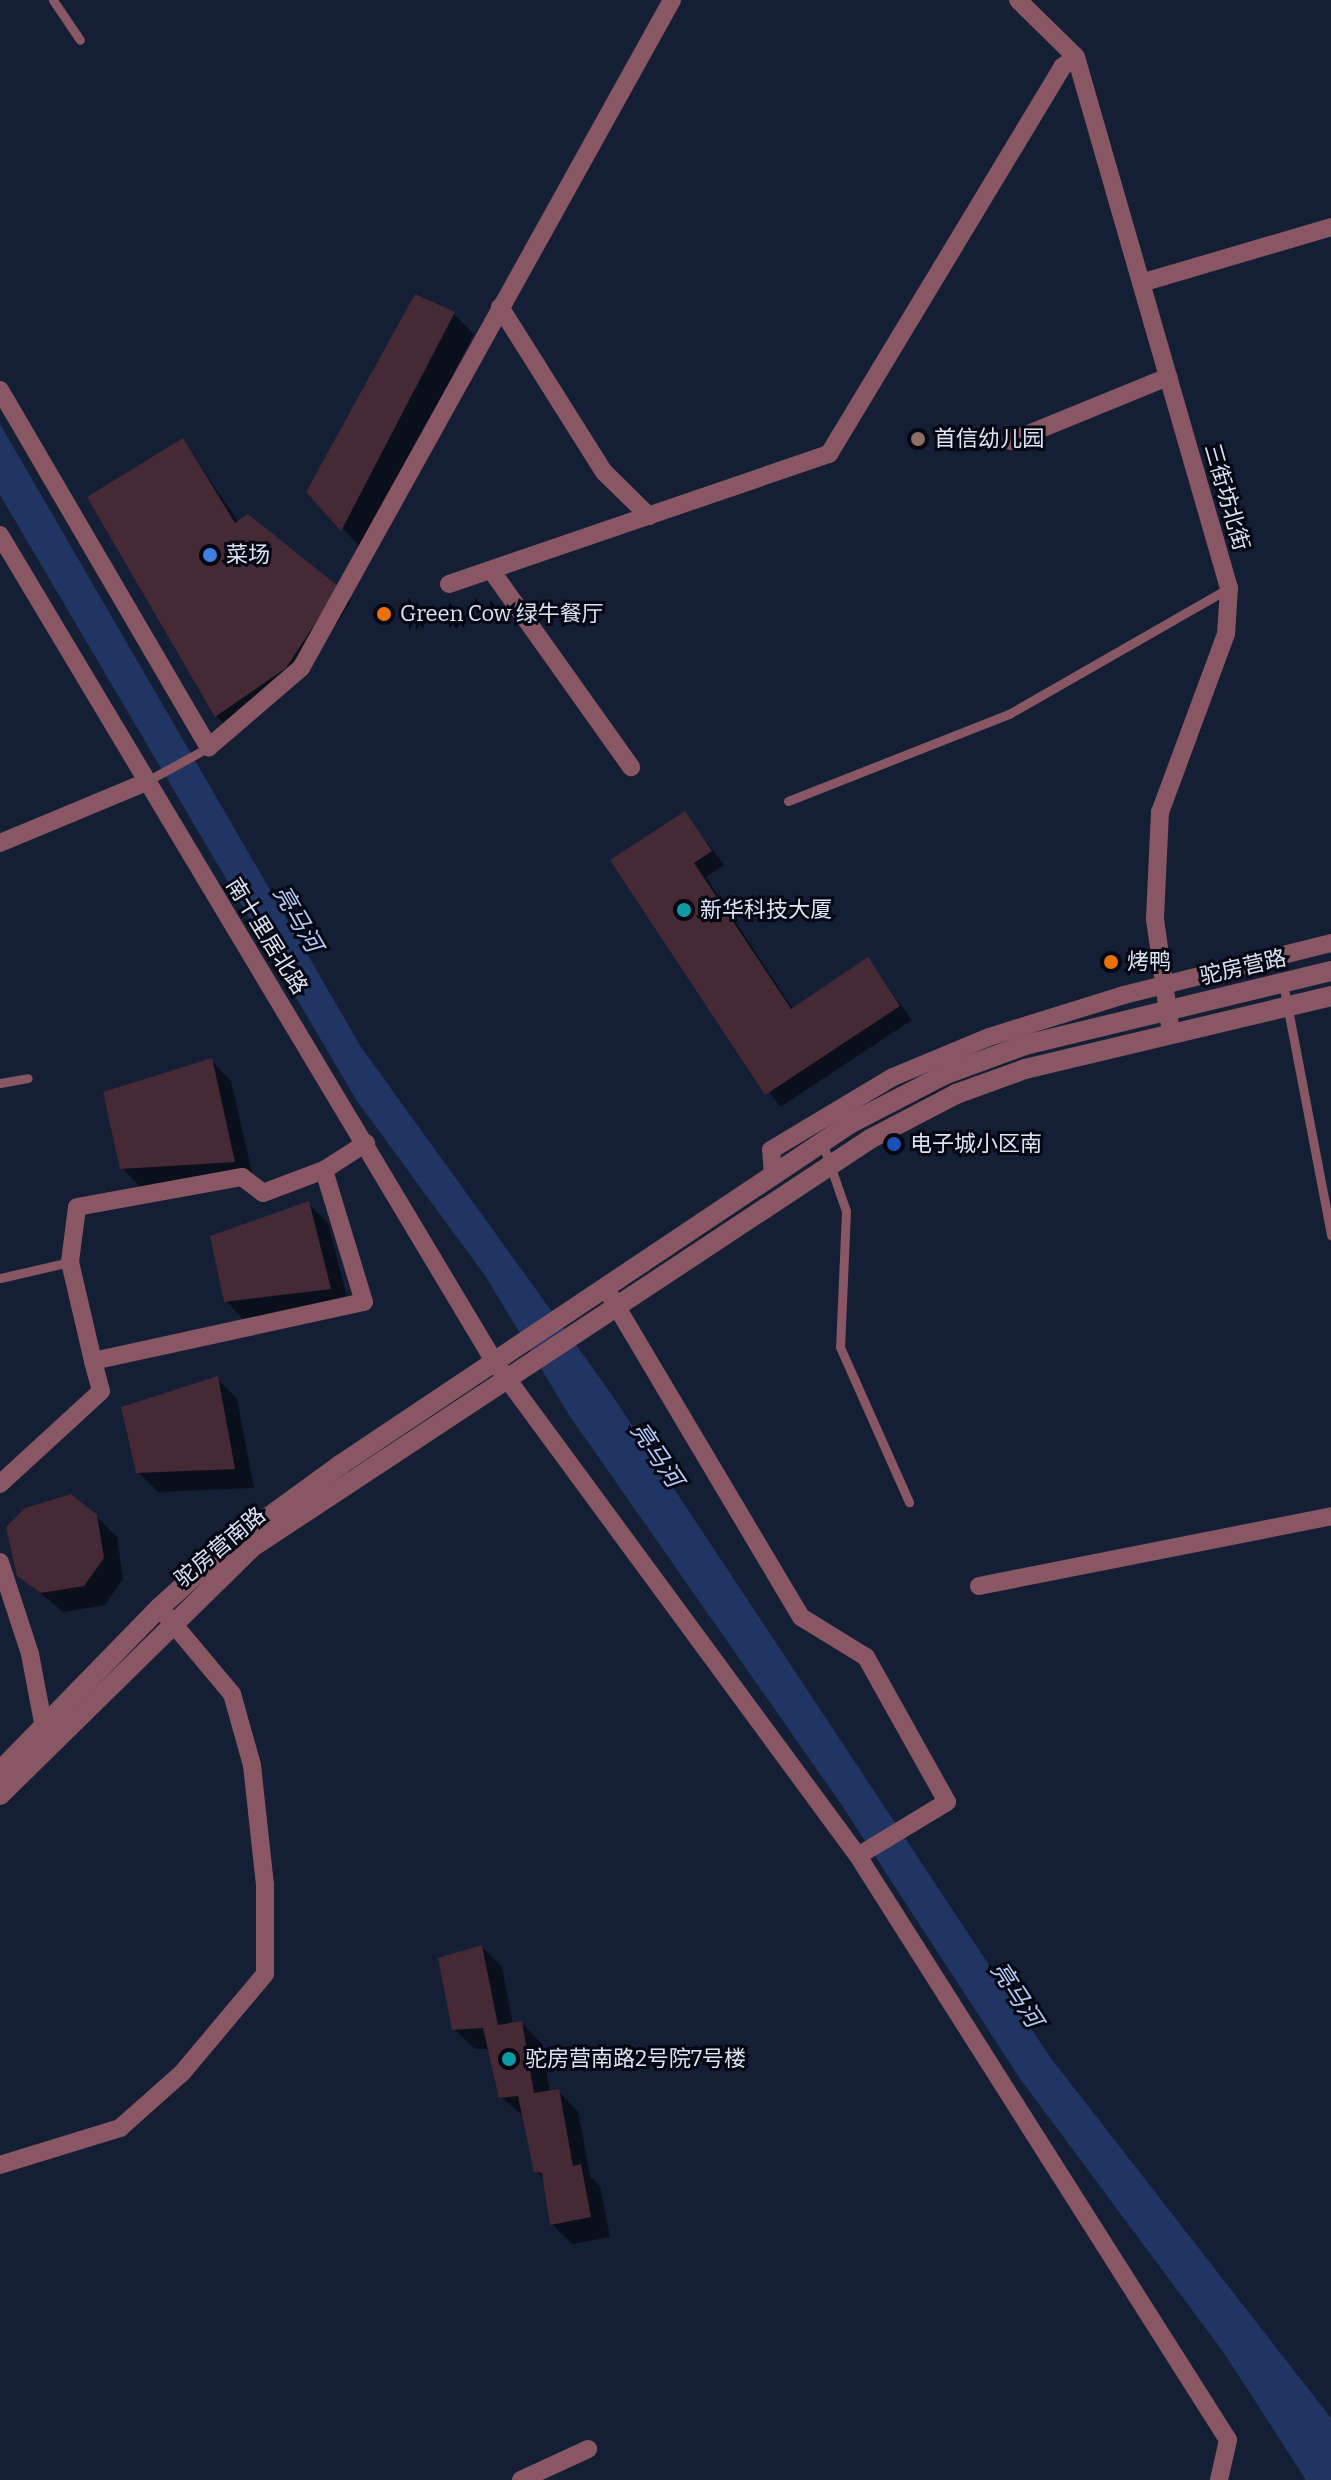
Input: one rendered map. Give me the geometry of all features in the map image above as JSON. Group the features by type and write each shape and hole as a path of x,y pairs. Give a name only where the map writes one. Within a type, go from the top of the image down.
{"street":[{"path":"0,390 209,747 301,668 672,0"},
{"name":"三街坊北街","path":"1018,0 1076,57 1229,588 1226,634 1160,812 1155,859 1161,985 1171,1033"},
{"path":"449,584 829,454 1062,67 1076,57"},
{"path":"1141,283 1331,227"},
{"path":"500,307 604,472 649,516"},
{"path":"1011,441 1168,377"},
{"name":"南十里居北路","path":"0,535 144,783 366,1143 494,1361 858,1856 1228,2440 1219,2480"},
{"path":"491,570 631,767"},
{"path":"0,843 144,783"},
{"path":"773,1176 771,1150 893,1077 989,1037 1161,985 1331,943"},
{"name":"驼房营路","path":"822,1142 890,1100 980,1060 1165,1009 1331,971"},
{"path":"1171,1033 1331,996"},
{"name":"驼房营南路","path":"0,1795 165,1615 251,1548 295,1516 619,1308 830,1164 921,1111 987,1082 1171,1033"},
{"name":"驼房营南路","path":"0,1771 281,1507 822,1142"},
{"path":"0,1484 101,1391 70,1262 77,1207 242,1177 263,1193 324,1170 366,1143"},
{"path":"93,1361 364,1302 324,1170"},
{"path":"605,1287 801,1617 866,1657 947,1802 858,1856"},
{"path":"979,1586 1331,1516"},
{"path":"0,1562 30,1654 44,1728"},
{"path":"0,2165 120,2128 182,2073 265,1974 265,1885 252,1765 232,1694 165,1615"},
{"path":"521,2480 588,2449"}],"lane":[{"path":"53,0 80,40"},
{"path":"788,801 1009,714 1229,588"},
{"path":"144,783 209,747"},
{"path":"1283,983 1331,1235"},
{"path":"0,1083 28,1078"},
{"path":"822,1142 846,1211 840,1347 909,1502"},
{"path":"0,1278 70,1262"}],"water":[{"path":"0,424 361,1047 612,1395 1050,2057 1331,2418 1331,2480 1306,2480 1224,2353 1021,2080 841,1804 569,1415 486,1277 357,1101 0,495"}],"building":[{"path":"415,294 455,312 341,531 306,492"},
{"name":"菜场","path":"183,438 235,523 248,514 339,587 286,668 215,717 87,497"},
{"name":"新华科技大厦","path":"685,811 712,851 694,863 791,1009 868,957 900,1006 765,1095 610,860"},
{"path":"212,1058 235,1162 120,1169 103,1092"},
{"path":"309,1201 331,1289 224,1302 210,1236"},
{"path":"218,1376 235,1469 136,1473 121,1407"},
{"path":"71,1494 97,1515 104,1558 84,1586 41,1593 17,1576 6,1527 25,1508"},
{"name":"驼房营南路2号院7号楼","path":"482,1945 498,2025 522,2021 534,2093 559,2089 573,2166 581,2164 591,2217 550,2225 542,2173 534,2172 518,2096 499,2098 483,2028 452,2030 438,1958"}],"place":[{"name":"首信幼儿园","path":"918,439"},
{"name":"菜场","path":"210,555"},
{"name":"Green Cow 绿牛餐厅","path":"384,614"},
{"name":"新华科技大厦","path":"684,910"},
{"name":"烤鸭","path":"1111,962"},
{"name":"电子城小区南","path":"894,1144"},
{"name":"驼房营南路2号院7号楼","path":"509,2059"}],"water label":[{"name":"亮马河","path":"297,919"},
{"name":"亮马河","path":"656,1455"},
{"name":"亮马河","path":"1016,1995"}]}
